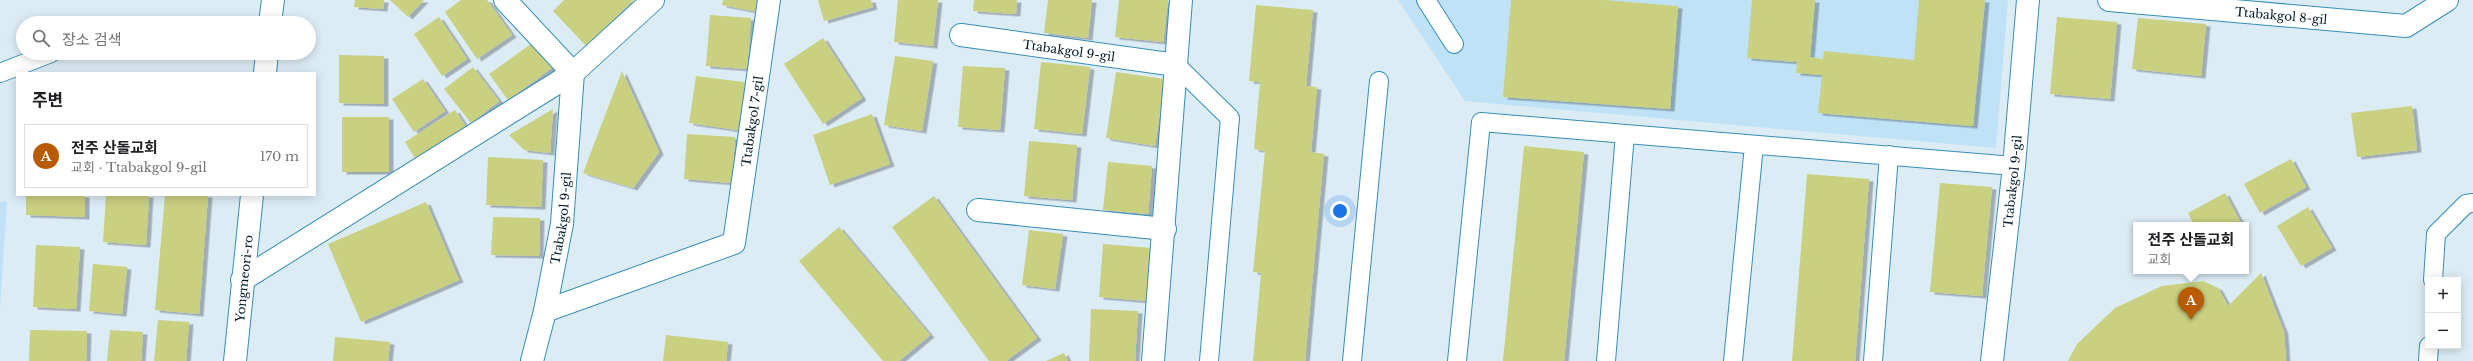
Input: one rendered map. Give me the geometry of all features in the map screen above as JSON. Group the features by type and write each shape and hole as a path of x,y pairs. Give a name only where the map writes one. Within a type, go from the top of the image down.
{"street":[{"path":"271,16 273,0"},
{"path":"504,0 573,73"},
{"path":"242,280 573,73 653,0"},
{"name":"Ttabakgol 7-gil","path":"545,311 734,243 769,0"},
{"path":"1153,361 1165,229 1181,0"},
{"name":"Ttabakgol 9-gil","path":"1992,361 2014,166 2028,0"},
{"name":"Ttabakgol 8-gil","path":"2109,0 2406,26 2447,0"},
{"name":"Ttabakgol 9-gil","path":"961,35 1176,65"},
{"path":"265,72 266,60"},
{"name":"Ttabakgol 9-gil","path":"532,361 545,311 562,224 573,73"},
{"name":"Yongmeori-ro","path":"235,361 242,280 252,196"},
{"path":"978,210 1165,229"}],"lane":[{"path":"1426,0 1454,44"},
{"path":"0,73 34,60"},
{"path":"1176,65 1230,118 1209,361"},
{"path":"1352,361 1379,81"},
{"path":"1457,361 1481,122 2014,166"},
{"path":"1606,361 1625,134"},
{"path":"1733,361 1754,144"},
{"path":"1873,361 1889,156"},
{"path":"2433,277 2436,234 2466,204 2473,203"},
{"path":"2428,361 2429,349"}],"shaded area":[{"path":"1398,0 2008,0 1996,148 1465,101"},
{"path":"7,201 0,310 0,202"}],"building":[{"path":"355,0 384,0 383,9 354,7"},
{"path":"390,0 424,0 408,17"},
{"path":"461,0 487,0 512,35 477,59 445,12"},
{"path":"564,0 634,0 586,46 553,11"},
{"path":"723,0 760,0 758,12 722,5"},
{"path":"818,0 871,0 873,7 824,21"},
{"path":"898,0 938,0 933,46 894,42"},
{"path":"974,0 1017,0 1016,14 973,11"},
{"path":"1048,0 1092,0 1088,38 1044,33"},
{"path":"1119,0 1168,0 1163,42 1115,37"},
{"path":"1511,0 1604,0 1678,6 1670,109 1503,97"},
{"path":"1752,0 1815,0 1810,57 1823,59 1824,51 1914,60 1919,0 1985,0 1973,126 1818,113 1822,75 1796,73 1797,62 1747,58"},
{"path":"1256,5 1313,10 1306,86 1317,87 1311,152 1324,154 1305,361 1253,361 1261,273 1253,272 1265,151 1254,149 1260,82 1249,81"},
{"path":"710,15 751,18 747,69 706,66"},
{"path":"439,17 467,59 442,76 414,34"},
{"path":"2057,17 2117,22 2110,99 2050,94"},
{"path":"2138,18 2206,24 2201,76 2132,69"},
{"path":"823,38 862,98 823,124 784,64"},
{"path":"535,41 553,67 508,100 489,74"},
{"path":"339,55 384,56 384,104 339,103"},
{"path":"895,56 933,61 922,131 884,125"},
{"path":"1041,62 1090,67 1082,134 1034,129"},
{"path":"963,66 1005,68 1000,130 958,127"},
{"path":"473,67 499,101 471,123 444,89"},
{"path":"622,71 659,152 633,188 583,173"},
{"path":"1116,72 1165,79 1155,146 1106,138"},
{"path":"696,76 751,83 744,131 689,123"},
{"path":"423,79 445,111 414,132 392,99"},
{"path":"2412,106 2417,150 2357,157 2351,113"},
{"path":"553,109 550,153 524,150 509,135"},
{"path":"455,110 466,127 416,160 405,142"},
{"path":"872,114 890,164 830,185 813,135"},
{"path":"342,117 389,117 389,172 342,172"},
{"path":"687,134 735,137 732,183 684,179"},
{"path":"1029,141 1077,145 1072,200 1024,196"},
{"path":"1524,146 1584,152 1564,361 1503,361"},
{"path":"488,157 543,160 541,207 486,205"},
{"path":"2291,159 2306,187 2260,213 2244,184"},
{"path":"1108,162 1152,166 1148,214 1103,210"},
{"path":"1807,174 1869,179 1855,361 1792,361"},
{"path":"1940,183 1992,187 1982,296 1930,292"},
{"path":"2225,193 2240,222 2192,222 2188,213"},
{"path":"26,196 85,196 85,217 26,215"},
{"path":"106,196 149,196 146,245 103,242"},
{"path":"165,196 208,196 199,314 155,310"},
{"path":"934,196 1037,338 1006,361 989,361 892,227"},
{"path":"426,202 459,280 361,322 328,244"},
{"path":"2308,207 2332,248 2301,266 2277,226"},
{"path":"493,217 540,218 539,256 491,255"},
{"path":"839,227 930,335 899,361 883,361 799,261"},
{"path":"1029,230 1063,234 1055,289 1022,285"},
{"path":"1103,244 1152,248 1147,301 1099,297"},
{"path":"36,245 80,247 76,309 33,307"},
{"path":"93,264 127,267 122,314 89,311"},
{"path":"2261,273 2284,332 2286,361 2068,361 2077,344 2115,308 2162,286 2203,281 2218,288 2228,306"},
{"path":"1091,309 1138,311 1135,361 1089,361"},
{"path":"158,320 189,322 186,361 154,361"},
{"path":"30,330 87,331 86,361 29,361"},
{"path":"110,330 143,332 141,361 107,361"},
{"path":"666,335 728,342 726,361 663,361"},
{"path":"335,337 390,342 388,361 333,361"},
{"path":"1064,353 1068,361 1046,361"}],"place":[{"name":"전주 산돌교회","path":"2191,320"}]}
